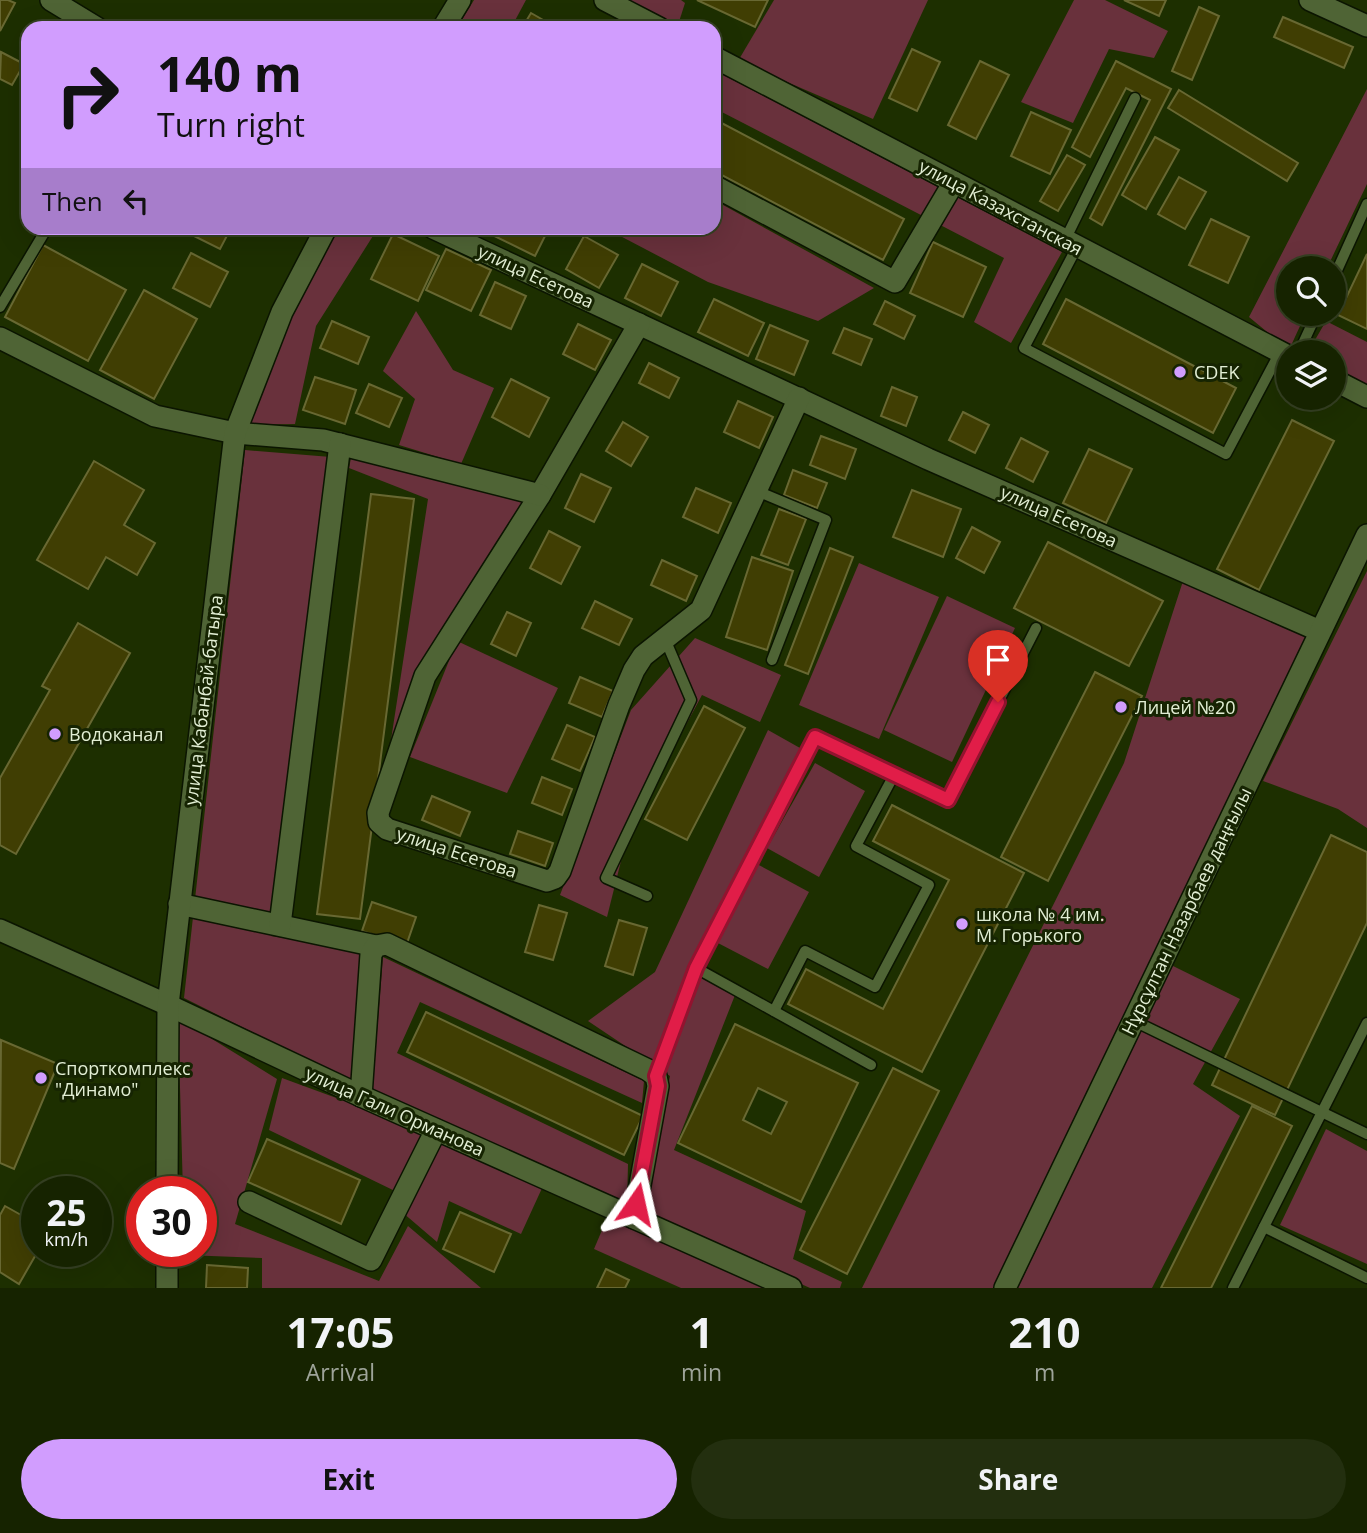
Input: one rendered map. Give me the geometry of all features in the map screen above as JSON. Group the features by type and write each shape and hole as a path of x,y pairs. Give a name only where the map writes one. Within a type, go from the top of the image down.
{"street":[{"path":"51,0 86,21"},
{"path":"447,21 460,0"},
{"path":"605,0 619,19"},
{"path":"1310,0 1367,26"},
{"name":"улица Казахстанская","path":"721,61 1276,346"},
{"path":"721,190 895,282 954,182"},
{"name":"улица Кабанбай-батыра","path":"167,1176 168,1005 235,433 282,312 322,235"},
{"name":"улица Есетова","path":"448,235 928,459 1320,631"},
{"name":"улица Есетова","path":"639,324 540,495 425,676 379,813 379,822 387,830 547,881 555,878 560,871 634,670 643,656 701,610 799,398"},
{"path":"0,338 155,416 235,433 323,440 540,495"},
{"path":"1346,386 1367,397"},
{"path":"280,926 340,444"},
{"name":"Нұрсұлтан Назарбаев даңғылы","path":"1005,1288 1367,535"},
{"path":"180,904 376,946 387,944 648,1070 656,1076 658,1086 634,1218"},
{"name":"улица Гали Орманова","path":"0,930 436,1130 791,1288"},
{"path":"361,1096 371,954 376,946"},
{"path":"249,1202 371,1260 436,1130"},
{"path":"167,1267 167,1288"}],"lane":[{"path":"1135,98 1024,348 1226,454 1276,374"},
{"path":"1343,256 1367,204"},
{"path":"0,307 43,235"},
{"path":"757,491 826,520 772,660"},
{"path":"656,1076 696,968 815,737 948,800 1036,628"},
{"path":"647,896 606,878 691,700 665,639"},
{"path":"774,1011 805,950 875,987 929,885 856,846 894,775"},
{"path":"696,968 870,1065"},
{"path":"1134,1021 1367,1134"},
{"path":"1233,1288 1367,1023"},
{"path":"1264,1227 1367,1278"}],"shaded area":[{"path":"474,0 526,0 515,21 461,21"},
{"path":"620,0 681,0 685,3 679,21 660,21"},
{"path":"774,0 928,0 873,119 738,61"},
{"path":"1074,0 1105,0 1168,31 1154,58 1109,49 1073,123 1021,102"},
{"path":"721,74 1062,252 1011,343 974,322 1004,258 721,112"},
{"path":"1367,89 1367,184 1333,256 1281,256"},
{"path":"721,204 874,288 818,321 708,282 618,235 721,235"},
{"path":"329,235 374,235 316,326 295,424 246,425 290,311"},
{"path":"1276,265 1276,326 1300,326 1294,340 1277,340 1249,317"},
{"path":"416,311 453,370 494,388 461,464 399,445 415,399 383,371"},
{"path":"1323,326 1336,326 1367,342 1367,386 1346,376 1346,340 1315,340"},
{"path":"245,450 331,457 271,936 363,950 352,1082 184,998"},
{"path":"352,453 531,499 389,753 428,499 349,468"},
{"path":"859,563 939,597 879,739 799,705"},
{"path":"1367,571 1367,828 1338,809 1263,781"},
{"path":"1183,581 1309,636 995,1288 862,1288 1124,763"},
{"path":"947,596 1015,628 952,762 884,730"},
{"path":"695,638 781,675 760,722 702,695 628,833 607,917 560,895 631,710"},
{"path":"457,641 558,688 507,793 410,757"},
{"path":"768,730 800,748 687,971 737,990 674,1150 806,1211 793,1259 842,1282 840,1288 810,1288 644,1213 670,1076 588,1021 655,972"},
{"path":"815,763 865,791 819,877 767,848"},
{"path":"757,864 809,892 768,969 716,942"},
{"path":"383,957 644,1081 642,1103 420,1002 397,1053 628,1164 627,1206 372,1095"},
{"path":"1171,965 1240,999 1193,1084 1240,1116 1152,1288 1018,1288"},
{"path":"178,1018 277,1079 235,1224 379,1281 408,1226 481,1288 262,1288 262,1258 217,1256 217,1176 183,1176"},
{"path":"282,1078 429,1132 397,1192 269,1130"},
{"path":"1326,1129 1367,1151 1367,1264 1280,1225"},
{"path":"440,1136 543,1186 521,1234 449,1201 437,1242 402,1212"},
{"path":"608,1216 770,1288 681,1288 594,1249"}],"building":[{"path":"0,0 15,3 0,31"},
{"path":"697,0 768,0 755,27"},
{"path":"1124,0 1166,0 1159,16"},
{"path":"1199,7 1219,16 1192,80 1172,71"},
{"path":"531,13 545,21 526,21"},
{"path":"1283,17 1353,47 1344,68 1274,37"},
{"path":"912,49 940,62 917,111 889,98"},
{"path":"1,52 21,62 21,69 12,85 0,79"},
{"path":"980,61 1009,75 976,139 948,125"},
{"path":"1116,61 1171,89 1102,225 1090,218 1150,100 1126,88 1090,157 1072,147"},
{"path":"1179,90 1298,163 1287,181 1168,108"},
{"path":"1031,112 1071,130 1050,174 1011,156"},
{"path":"721,123 904,219 883,260 721,175"},
{"path":"1155,137 1179,150 1146,209 1122,195"},
{"path":"1067,155 1085,165 1058,211 1040,201"},
{"path":"1179,177 1206,192 1185,229 1158,214"},
{"path":"1211,219 1249,237 1228,283 1189,265"},
{"path":"192,235 227,235 220,249"},
{"path":"393,235 439,256 418,301 371,279"},
{"path":"492,235 546,235 535,256"},
{"path":"584,236 618,255 599,288 566,269"},
{"path":"933,242 986,267 963,317 910,293"},
{"path":"43,245 126,290 88,361 5,317"},
{"path":"446,249 491,270 471,311 426,290"},
{"path":"191,253 228,272 210,307 173,288"},
{"path":"1367,254 1367,329 1346,319 1346,298"},
{"path":"642,264 678,282 661,316 625,298"},
{"path":"495,282 526,296 511,329 480,315"},
{"path":"144,290 197,319 154,399 100,370"},
{"path":"714,299 764,323 748,356 698,332"},
{"path":"1066,299 1236,388 1213,433 1043,344"},
{"path":"885,301 915,316 904,339 874,324"},
{"path":"332,321 369,337 358,364 320,348"},
{"path":"578,324 611,340 595,370 563,354"},
{"path":"770,325 808,341 794,375 756,359"},
{"path":"844,328 872,339 861,365 833,353"},
{"path":"649,363 679,378 669,398 639,383"},
{"path":"315,377 356,390 345,424 303,410"},
{"path":"511,379 549,398 529,437 492,417"},
{"path":"369,384 402,398 389,427 356,413"},
{"path":"892,387 917,397 906,426 881,416"},
{"path":"738,401 773,417 759,448 724,432"},
{"path":"963,412 989,425 975,453 949,440"},
{"path":"1292,420 1334,441 1259,590 1217,569"},
{"path":"623,422 648,437 631,466 606,451"},
{"path":"821,436 856,449 845,479 810,465"},
{"path":"1021,438 1048,452 1033,482 1006,468"},
{"path":"1089,449 1132,469 1106,523 1063,503"},
{"path":"94,461 144,490 124,525 155,543 137,575 106,557 88,589 37,560"},
{"path":"793,470 827,483 817,508 784,495"},
{"path":"581,474 611,488 594,522 565,508"},
{"path":"696,488 731,503 718,533 683,517"},
{"path":"912,490 961,509 943,557 893,537"},
{"path":"371,494 414,499 360,919 317,914"},
{"path":"779,509 806,519 788,565 761,555"},
{"path":"972,527 1000,542 984,573 956,558"},
{"path":"549,531 580,547 561,584 530,568"},
{"path":"1048,542 1163,601 1129,666 1014,608"},
{"path":"830,548 853,557 808,674 785,665"},
{"path":"752,557 793,571 767,650 726,637"},
{"path":"662,560 697,576 686,601 651,585"},
{"path":"595,601 632,619 619,645 582,628"},
{"path":"507,612 531,623 516,656 491,644"},
{"name":"Водоканал","path":"78,623 130,653 16,854 0,845 0,778 50,690 42,686"},
{"name":"школа № 4 им. М. Горького","path":"1095,672 1142,696 1048,881 1001,857"},
{"path":"580,677 613,691 602,717 569,703"},
{"path":"704,706 745,728 687,840 645,819"},
{"path":"567,725 595,737 580,771 552,759"},
{"path":"542,777 572,789 562,815 532,803"},
{"path":"432,796 470,812 460,836 422,820"},
{"name":"школа № 4 им. М. Горького","path":"892,805 1024,873 922,1072 788,1004 806,969 883,1009 949,880 873,841"},
{"path":"518,831 553,843 545,866 510,854"},
{"path":"1331,835 1367,852 1367,923 1275,1115 1212,1085"},
{"path":"372,902 416,917 406,946 362,931"},
{"path":"539,905 567,913 553,960 525,952"},
{"path":"619,920 647,928 633,975 605,966"},
{"path":"426,1012 643,1116 624,1155 407,1052"},
{"path":"735,1024 858,1083 801,1202 678,1143","holes":["758,1088 787,1102 771,1134 743,1120"]},
{"path":"1,1040 58,1064 14,1169 0,1163"},
{"path":"893,1068 939,1091 847,1274 800,1250"},
{"path":"1252,1106 1292,1126 1211,1288 1161,1288"},
{"path":"267,1139 360,1180 341,1224 248,1182"},
{"path":"5,1206 21,1215 21,1267 29,1267 19,1284 0,1272 0,1215"},
{"path":"460,1212 511,1234 494,1272 443,1249"},
{"path":"207,1267 248,1268 247,1288 206,1288"},
{"path":"606,1269 629,1280 625,1288 597,1288"}],"place":[{"name":"CDEK","path":"1180,372"},
{"name":"Лицей №20","path":"1121,707"},
{"name":"Водоканал","path":"55,734"},
{"name":"школа № 4 им. М. Горького","path":"962,924"},
{"name":"Спорткомплекс \"Динамо\"","path":"41,1078"}],"route":[{"path":"636,1204 658,1086 656,1076 696,968 815,737 948,800 998,702"}]}
